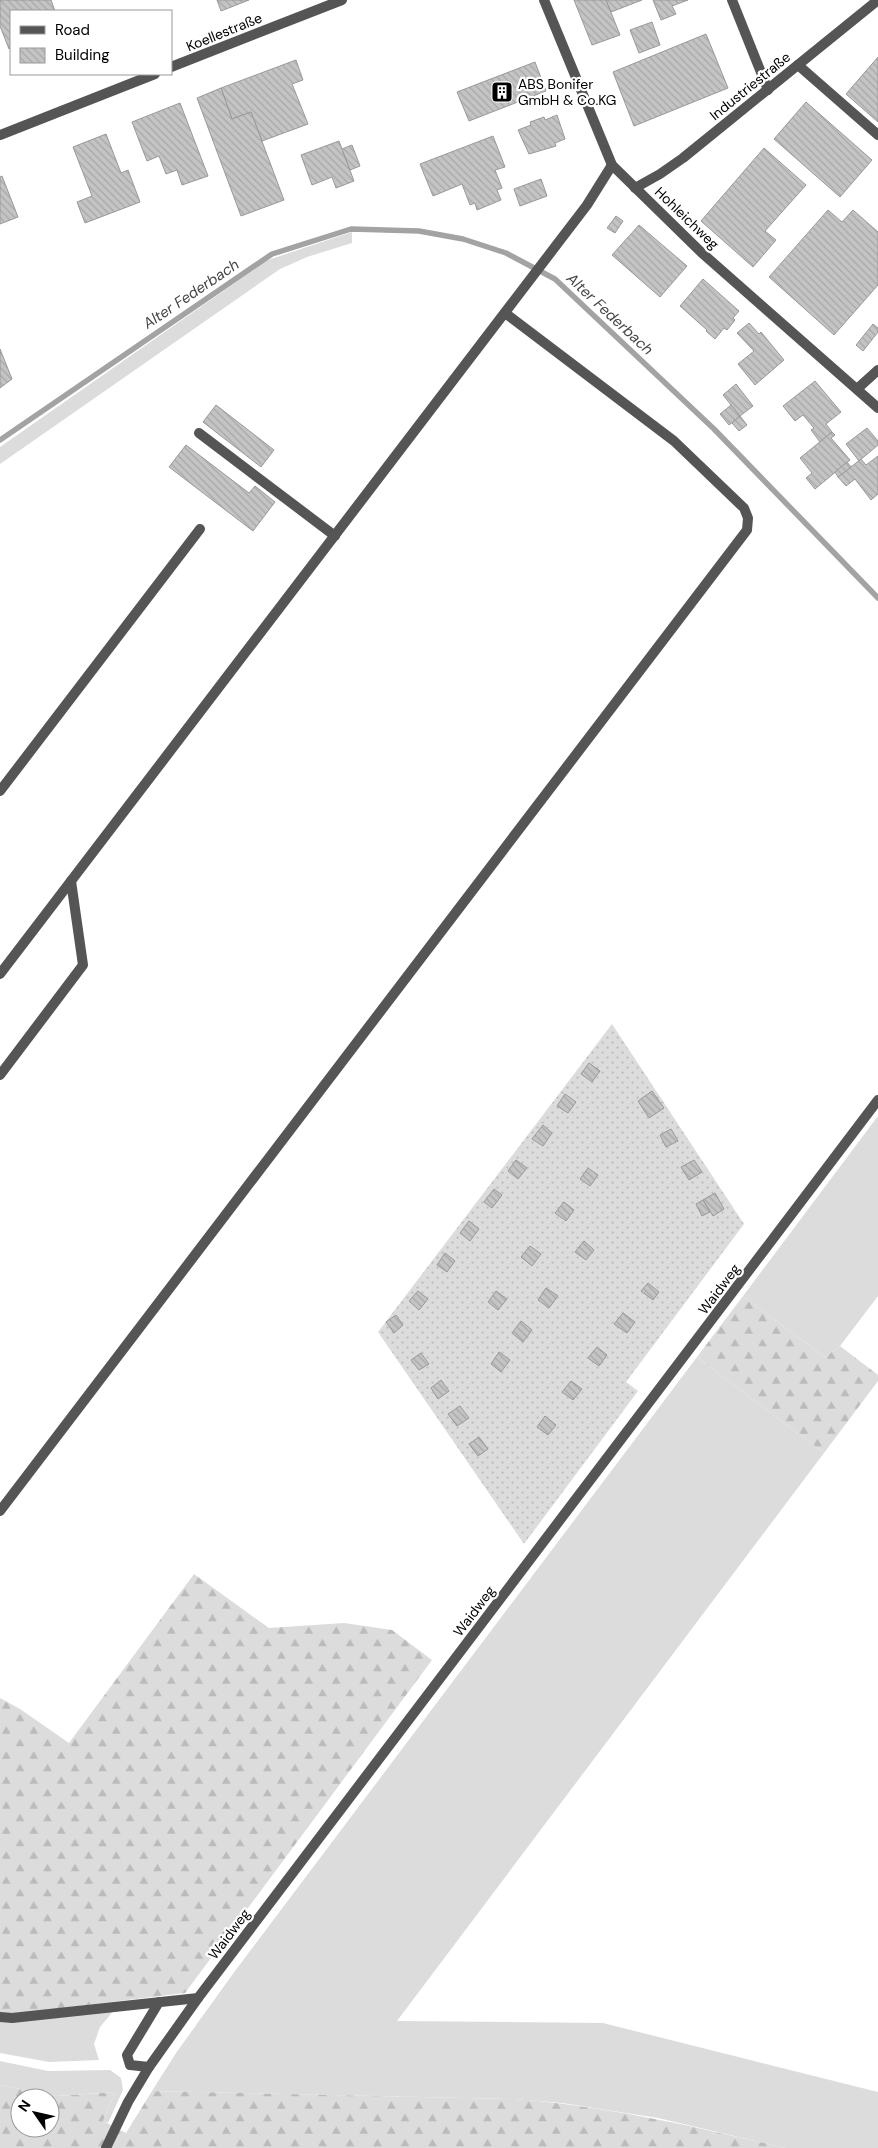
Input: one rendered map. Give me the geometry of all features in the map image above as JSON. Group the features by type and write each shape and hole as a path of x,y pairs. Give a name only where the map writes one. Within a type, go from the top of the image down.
{"street":[{"name":"Koellestraße","path":"172,68 342,0"},
{"name":"Hohleichweg","path":"544,0 612,165 702,253 878,408"},
{"path":"732,0 768,90"},
{"name":"Industriestraße","path":"635,188 683,158 878,0"},
{"path":"798,66 878,135"},
{"path":"0,135 152,75"},
{"path":"0,974 237,661 505,314 587,204 612,165"},
{"path":"0,1512 747,530 748,518 744,508 674,441 505,314"},
{"path":"857,389 878,370"},
{"path":"199,433 335,536"},
{"path":"0,791 200,529"},
{"path":"0,1075 83,966 71,881"},
{"name":"Waidweg","path":"106,2148 128,2102 149,2067 198,1998 878,1100"},
{"path":"0,2017 12,2018 198,1998"},
{"path":"149,2067 130,2065 126,2055 159,2002"}],"green space":[{"path":"352,232 352,243 307,257 280,269 0,464 0,447 268,260"},
{"path":"612,1024 744,1224 626,1382 638,1391 524,1544 378,1332"},
{"path":"878,1116 878,1296 840,1346 825,1357 743,1296"},
{"path":"743,1296 825,1357 840,1346 878,1375 878,1381 824,1453 697,1357"},
{"path":"697,1357 824,1453 397,2021 603,2023 878,2092 878,2148 785,2148 658,2118 562,2103 515,2099 152,2091 176,2053 235,1971"},
{"path":"194,1574 269,1628 344,1623 392,1630 432,1660 185,1993 0,2014 0,1698 20,1709 69,1743"},
{"path":"115,2009 100,2027 94,2044 99,2060 49,2062 0,2053 0,2022"},
{"path":"0,2061 48,2071 110,2070 121,2078 123,2090 108,2123 103,2121 115,2092 60,2096 60,2088 15,2088 0,2085"},
{"path":"0,2085 16,2088 10,2088 10,2138 60,2138 60,2096 115,2092 103,2121 126,2133 152,2091 515,2099 549,2102 685,2125 785,2148 0,2148"}],"building":[{"path":"0,0 51,0 55,10 10,10 9,49 0,26"},
{"path":"217,0 249,0 221,11"},
{"path":"574,0 606,0 620,35 592,45"},
{"path":"606,0 642,0 611,12"},
{"path":"653,0 688,0 672,6 676,14 661,20"},
{"path":"652,22 660,45 639,53 630,30"},
{"path":"706,34 728,88 634,126 613,72"},
{"path":"878,57 878,122 846,94"},
{"path":"296,60 303,80 292,84 308,124 262,141 251,112 232,119 221,88"},
{"name":"ABS Bonifer GmbH & Co.KG","path":"535,62 546,91 469,121 457,92"},
{"path":"221,88 232,119 251,112 284,200 241,216 197,98"},
{"path":"806,102 872,160 840,197 774,139"},
{"path":"180,103 208,176 182,185 177,170 166,174 159,156 147,161 132,122"},
{"path":"557,115 565,139 555,143 556,146 529,154 518,130 531,125 530,122 544,117 545,120"},
{"path":"106,134 121,173 128,170 140,202 85,223 77,202 92,196 73,147"},
{"path":"493,136 505,167 495,170 502,188 497,190 501,200 477,210 475,203 470,205 462,184 433,196 420,164"},
{"path":"339,141 354,181 336,188 332,177 312,185 301,155"},
{"path":"352,145 360,166 350,170 342,149"},
{"path":"764,148 806,185 765,231 776,240 753,267 701,221"},
{"path":"2,176 18,217 0,224 0,177"},
{"path":"541,179 547,196 520,206 514,189"},
{"path":"828,210 842,222 853,210 878,232 878,285 834,335 769,277"},
{"path":"616,216 623,221 615,233 607,228"},
{"path":"639,225 687,266 660,297 612,255"},
{"path":"703,279 739,311 727,330 724,328 715,339 680,306"},
{"path":"749,323 759,334 761,332 784,360 755,385 738,364 754,351 737,333"},
{"path":"873,324 878,328 878,332 863,351 856,345"},
{"path":"0,349 12,379 0,388"},
{"path":"815,381 841,412 826,424 832,432 820,442 811,430 814,428 803,415 795,421 783,406"},
{"path":"736,384 753,406 740,416 723,395"},
{"path":"216,405 274,450 261,467 203,422"},
{"path":"731,405 740,416 729,425 720,414"},
{"path":"740,416 747,425 739,431 732,423"},
{"path":"867,428 878,441 878,445 859,461 846,444"},
{"path":"832,432 835,435 831,438 850,460 815,489 806,478 812,473 800,458"},
{"path":"186,445 249,493 255,486 275,502 253,531 169,467"},
{"path":"878,456 878,494 871,500 855,479 846,486 838,477 861,459 866,465"},
{"path":"847,462 851,467 838,477 835,472"},
{"path":"589,1063 600,1071 592,1082 581,1074"},
{"path":"652,1091 664,1108 649,1118 638,1101"},
{"path":"565,1094 576,1102 568,1113 557,1106"},
{"path":"543,1125 552,1133 543,1146 532,1139"},
{"path":"671,1129 678,1141 666,1147 660,1135"},
{"path":"516,1160 527,1168 518,1179 508,1171"},
{"path":"694,1160 702,1172 689,1180 681,1167"},
{"path":"588,1168 598,1175 590,1186 580,1179"},
{"path":"494,1189 502,1195 492,1208 484,1202"},
{"path":"715,1193 724,1209 713,1216 703,1200"},
{"path":"703,1200 710,1212 702,1216 696,1204"},
{"path":"564,1202 574,1210 566,1221 555,1213"},
{"path":"469,1221 479,1229 470,1241 460,1233"},
{"path":"584,1241 594,1250 586,1260 575,1252"},
{"path":"530,1246 541,1254 532,1266 521,1257"},
{"path":"445,1253 455,1261 447,1272 437,1265"},
{"path":"648,1283 659,1292 653,1300 641,1291"},
{"path":"546,1288 558,1296 549,1308 538,1300"},
{"path":"418,1291 428,1299 419,1310 409,1301"},
{"path":"496,1291 507,1299 498,1310 488,1302"},
{"path":"623,1313 635,1322 627,1333 614,1324"},
{"path":"396,1315 403,1325 394,1333 386,1322"},
{"path":"521,1321 532,1330 523,1342 512,1333"},
{"path":"597,1347 607,1355 599,1366 588,1358"},
{"path":"499,1352 510,1360 501,1372 491,1364"},
{"path":"421,1353 429,1364 419,1370 411,1360"},
{"path":"441,1380 449,1391 438,1399 431,1388"},
{"path":"571,1381 582,1389 573,1400 562,1392"},
{"path":"460,1406 469,1418 457,1426 448,1414"},
{"path":"545,1416 556,1425 548,1435 537,1427"},
{"path":"479,1437 488,1449 478,1456 469,1444"}],"waterway":[{"name":"Alter Federbach","path":"0,440 272,254 351,229 419,231 463,239 506,253 555,279 714,429 878,598"}],"place":[{"name":"ABS Bonifer GmbH & Co.KG","path":"502,92"}]}
